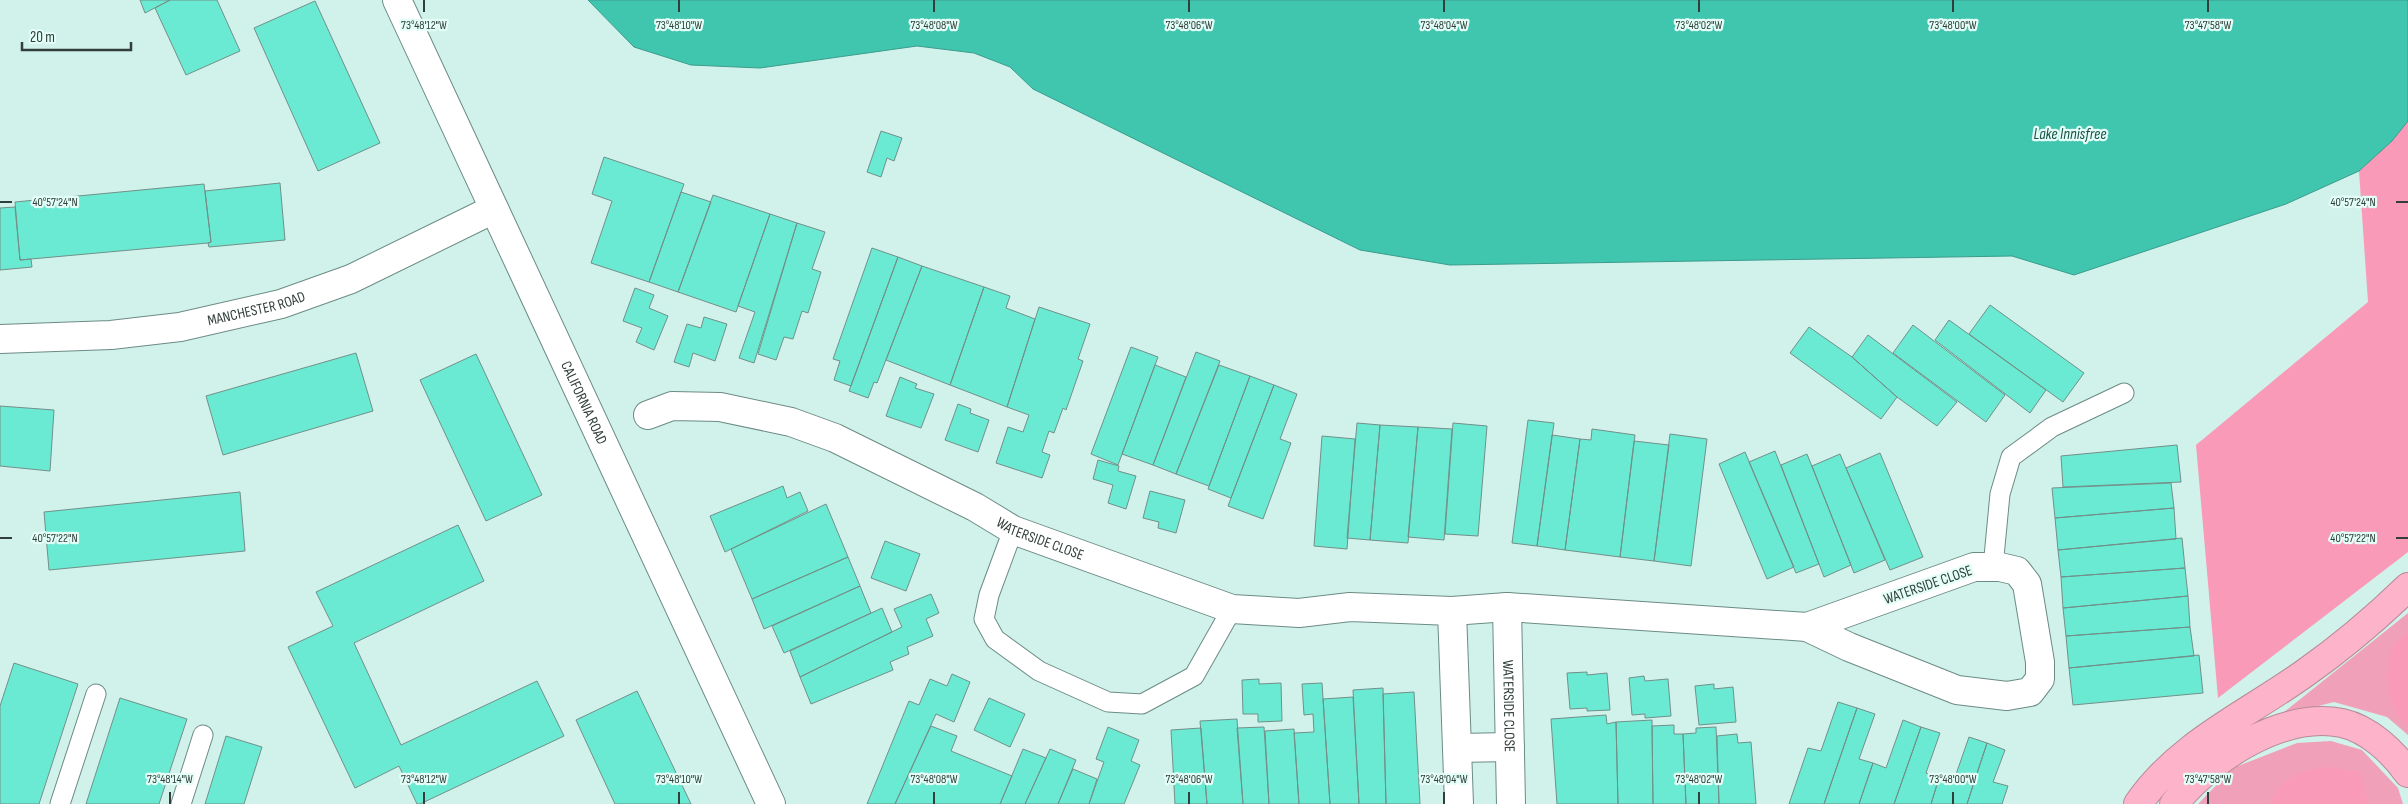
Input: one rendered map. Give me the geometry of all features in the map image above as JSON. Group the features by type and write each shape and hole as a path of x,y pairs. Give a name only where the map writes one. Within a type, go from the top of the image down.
{"highway":[{"path":"2138,804 2160,776 2180,757 2204,739 2306,673 2347,641 2408,587"},
{"path":"2174,804 2201,774 2225,756 2251,742 2298,724 2321,721 2344,724 2360,730 2380,743 2396,757 2408,773"}],"street":[{"name":"CALIFORNIA ROAD","path":"397,0 771,804"},
{"name":"MANCHESTER ROAD","path":"0,339 111,335 170,328 281,304 351,280 494,209"},
{"name":"WATERSIDE CLOSE","path":"648,415 672,406 720,407 791,422 844,442 976,507 1013,530 1232,609 1299,613 1350,607 1452,611 1507,607 1807,627 1849,647 1956,690 2006,696 2030,692 2040,679 2040,662 2027,584 2017,571 1993,567 1974,567 1807,627"},
{"name":"WATERSIDE CLOSE","path":"1507,607 1511,804"},
{"path":"1452,611 1459,804"},
{"path":"1457,748 1510,747"}],"lane":[{"path":"1993,567 2000,494 2011,457 2052,427 2124,393"},
{"path":"1013,530 989,595 984,620 995,639 1039,672 1108,702 1142,704 1194,676 1232,609"},
{"path":"60,804 96,694"},
{"path":"181,804 203,735"}],"shaded area":[{"path":"2408,121 2408,552 2218,698 2196,445 2368,302 2359,171 2392,141"},
{"path":"2408,613 2408,735 2387,717 2334,702 2279,716"},
{"path":"2408,632 2408,725 2401,718 2390,699 2387,676 2390,654 2394,645"},
{"path":"2331,741 2362,750 2398,788 2403,804 2198,804 2233,768 2297,743"},
{"path":"2323,767 2359,771 2369,804 2270,804 2278,788 2284,782 2298,774"}],"water":[{"name":"Lake Innisfree","path":"588,0 2408,0 2408,121 2392,141 2359,171 2286,204 2074,275 2012,256 1450,265 1360,250 1033,89 1010,67 974,53 917,46 760,68 691,65 634,47"}],"building":[{"path":"140,0 170,0 145,13"},
{"path":"170,0 217,0 240,51 186,75 155,8"},
{"path":"315,1 380,143 318,171 254,28"},
{"path":"881,131 902,138 894,161 887,158 881,177 867,172"},
{"path":"604,157 684,184 649,282 591,263 612,201 592,194"},
{"path":"280,183 285,240 209,247 208,243 211,242 205,191"},
{"path":"204,184 211,242 20,260 15,202"},
{"path":"681,192 711,202 678,292 649,282"},
{"path":"713,195 770,214 736,312 678,292"},
{"path":"15,207 20,260 31,259 32,267 0,270 0,208"},
{"path":"770,214 797,223 754,363 739,358 755,312 738,306"},
{"path":"797,223 825,232 812,269 821,272 808,313 802,311 793,339 784,337 776,360 758,354"},
{"path":"872,248 898,257 851,386 834,380 840,361 833,359"},
{"path":"898,257 922,266 877,383 874,382 868,398 849,391"},
{"path":"922,266 984,287 950,385 886,360"},
{"path":"984,287 1010,296 1006,308 1035,319 1007,407 950,385"},
{"path":"635,288 654,295 649,308 668,316 654,350 636,342 642,328 623,321"},
{"path":"1990,305 2084,373 2063,402 1969,334"},
{"path":"1039,307 1090,324 1078,359 1083,361 1066,410 1063,408 1054,433 1049,431 1042,452 1050,455 1042,478 996,463 1008,427 1023,432 1029,415 1007,407"},
{"path":"704,317 727,324 715,361 693,353 689,367 674,362 687,324 701,328"},
{"path":"1949,320 2046,390 2030,413 1935,340"},
{"path":"1913,325 2005,395 1986,422 1893,353"},
{"path":"1809,327 1852,357 1897,397 1881,419 1790,353"},
{"path":"1868,335 1957,402 1937,426 1897,397 1852,357"},
{"path":"1131,347 1158,357 1118,465 1091,454"},
{"path":"1196,352 1220,361 1176,474 1153,465"},
{"path":"356,353 373,411 223,455 206,396"},
{"path":"476,354 542,495 486,521 420,380"},
{"path":"1155,365 1186,377 1153,465 1122,454"},
{"path":"1219,365 1250,376 1209,486 1176,474"},
{"path":"1250,376 1274,385 1231,498 1208,489"},
{"path":"900,377 917,384 915,388 934,394 921,428 886,416"},
{"path":"1274,385 1297,394 1280,439 1291,443 1263,519 1228,506"},
{"path":"958,404 971,409 970,413 989,420 978,452 945,440"},
{"path":"0,406 54,410 50,471 0,466"},
{"path":"1528,420 1554,423 1537,546 1512,543"},
{"path":"1357,423 1380,425 1370,540 1347,538"},
{"path":"1453,423 1487,426 1478,536 1445,534"},
{"path":"1380,425 1418,427 1408,543 1370,540"},
{"path":"1418,427 1452,429 1444,540 1408,537"},
{"path":"1592,429 1635,435 1620,557 1565,550 1580,439 1591,440"},
{"path":"1670,434 1707,439 1691,566 1654,561"},
{"path":"1552,435 1580,439 1565,550 1537,546"},
{"path":"1322,436 1355,439 1347,549 1314,546"},
{"path":"1634,441 1669,445 1654,561 1620,557"},
{"path":"2177,445 2181,482 2063,487 2061,456"},
{"path":"1775,451 1819,564 1796,573 1749,462"},
{"path":"1745,452 1794,567 1767,579 1719,464"},
{"path":"1880,453 1923,557 1890,570 1846,468"},
{"path":"1807,454 1851,565 1824,577 1781,465"},
{"path":"1840,454 1885,560 1854,573 1812,466"},
{"path":"1098,460 1119,466 1118,471 1136,476 1126,509 1108,503 1113,485 1093,479"},
{"path":"2171,483 2174,508 2055,518 2052,488"},
{"path":"783,486 787,498 800,492 808,511 725,552 710,516"},
{"path":"1150,491 1185,500 1176,533 1158,528 1159,522 1143,518"},
{"path":"240,492 245,551 49,570 44,512"},
{"path":"826,504 848,557 752,599 731,549"},
{"path":"2174,508 2176,539 2058,550 2055,518"},
{"path":"458,525 484,581 354,643 401,745 537,681 564,736 420,804 417,804 399,766 355,788 288,647 333,626 316,592"},
{"path":"2182,538 2185,568 2061,577 2058,550"},
{"path":"885,541 920,554 906,591 871,578"},
{"path":"848,557 860,586 764,629 752,599"},
{"path":"2185,568 2188,596 2063,608 2061,577"},
{"path":"860,586 871,613 784,653 772,626"},
{"path":"931,594 939,613 926,619 933,636 907,647 909,654 890,662 893,670 811,704 800,677 902,627 894,609"},
{"path":"2188,596 2190,627 2066,636 2063,608"},
{"path":"882,608 892,632 800,677 790,651"},
{"path":"2190,627 2194,656 2069,668 2066,636"},
{"path":"2199,655 2203,693 2073,705 2069,668"},
{"path":"14,663 78,684 39,804 0,804 0,706"},
{"path":"1587,672 1587,675 1607,673 1610,710 1587,711 1587,708 1570,709 1567,673"},
{"path":"952,674 970,682 954,722 936,714 895,804 867,804 909,701 919,705 930,679 947,686"},
{"path":"1644,676 1645,681 1668,679 1671,716 1645,718 1645,714 1632,715 1629,678"},
{"path":"1259,679 1259,684 1281,683 1282,721 1258,722 1258,714 1243,714 1242,680"},
{"path":"1322,683 1330,804 1299,804 1294,733 1314,732 1313,714 1304,715 1302,684"},
{"path":"1714,684 1714,689 1733,687 1736,722 1699,725 1695,686"},
{"path":"1383,688 1386,804 1359,804 1353,690"},
{"path":"637,691 691,804 615,804 576,720"},
{"path":"1414,692 1420,804 1386,804 1383,694"},
{"path":"1353,697 1359,804 1330,804 1323,699"},
{"path":"120,698 187,719 159,804 86,804"},
{"path":"989,698 1025,714 1010,747 974,730"},
{"path":"1838,702 1857,708 1824,804 1789,804 1808,748 1821,751"},
{"path":"1857,708 1875,714 1859,759 1873,763 1859,804 1824,804"},
{"path":"1606,715 1607,724 1616,722 1618,804 1557,804 1551,719"},
{"path":"1237,719 1243,804 1207,804 1200,721"},
{"path":"1652,720 1653,804 1618,804 1616,722"},
{"path":"1903,720 1921,727 1894,804 1859,804 1873,763 1886,768"},
{"path":"1674,725 1674,734 1683,734 1686,804 1653,804 1652,726"},
{"path":"931,726 957,736 951,751 1012,776 1000,804 895,804"},
{"path":"1108,727 1139,740 1131,761 1140,765 1124,804 1089,804 1104,762 1096,759"},
{"path":"1264,727 1269,804 1243,804 1237,728"},
{"path":"1716,727 1719,804 1686,804 1683,734 1696,733 1696,728"},
{"path":"1921,727 1940,733 1926,773 1939,778 1931,804 1894,804"},
{"path":"1201,728 1207,804 1175,804 1171,730"},
{"path":"1294,729 1299,804 1269,804 1265,731"},
{"path":"1737,734 1738,743 1751,742 1756,804 1719,804 1717,736"},
{"path":"226,736 262,747 244,804 205,804"},
{"path":"1969,737 1987,743 1967,804 1931,804 1939,778 1953,783"},
{"path":"1987,743 2005,750 1993,782 2008,786 2002,804 1967,804"},
{"path":"1023,749 1046,758 1025,804 1000,804"},
{"path":"1050,749 1076,760 1058,804 1025,804"},
{"path":"1073,769 1097,779 1089,804 1058,804"}]}
